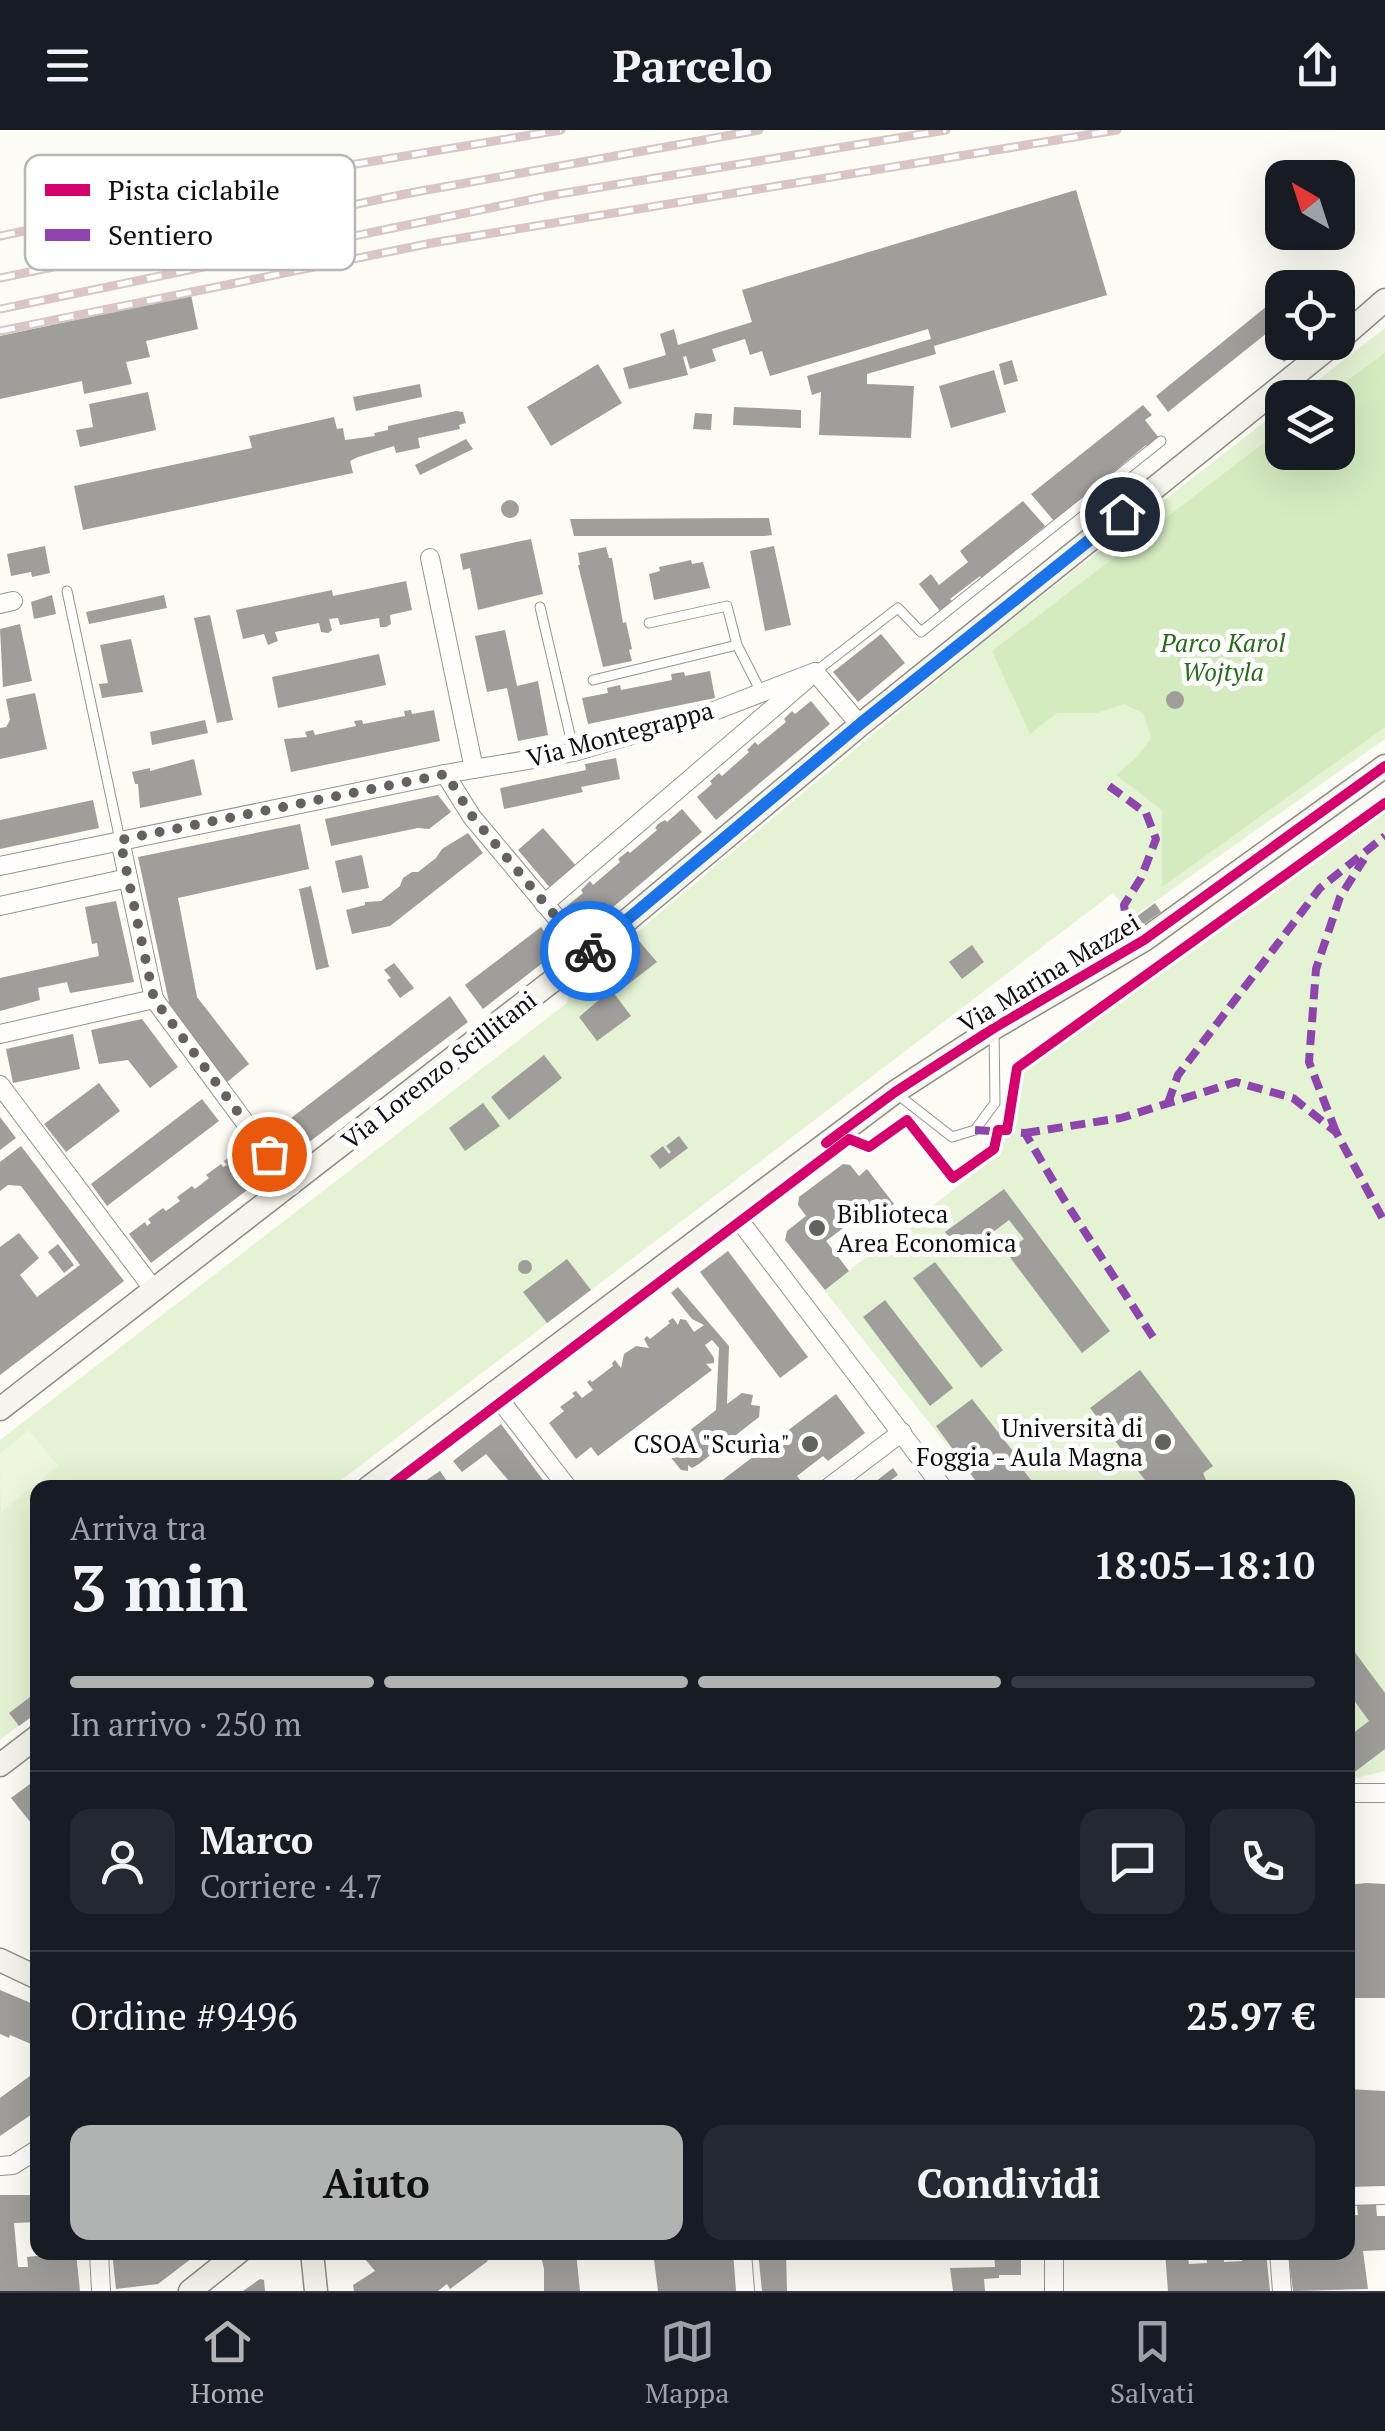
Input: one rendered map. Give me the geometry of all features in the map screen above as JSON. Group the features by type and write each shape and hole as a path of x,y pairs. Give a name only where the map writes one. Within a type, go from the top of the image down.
{"street":[{"name":"Via Lorenzo Scillitani","path":"1355,327 1380,308"},
{"name":"Via Lorenzo Scillitani","path":"0,1409 587,954 860,724 1314,360"},
{"path":"430,558 474,769"},
{"path":"544,904 815,672 860,724"},
{"name":"Via Montegrappa","path":"0,866 446,774 574,752 714,711 815,672"},
{"name":"Via Marina Mazzei","path":"378,1480 895,1092 994,1028 1144,940 1385,766"},
{"path":"446,774 472,816 587,954"},
{"path":"120,840 154,999 292,1186"},
{"path":"0,906 128,878"},
{"path":"0,1034 154,999"},
{"path":"0,1085 154,1290"},
{"path":"733,1212 937,1480"},
{"path":"493,1391 562,1480"},
{"path":"839,1480 902,1432"},
{"path":"0,1765 30,1742"},
{"path":"1355,1793 1382,1792"},
{"path":"0,1960 30,1974"},
{"path":"0,2166 13,2165 30,2155"},
{"path":"1355,2196 1383,2195"},
{"path":"99,2260 101,2291"},
{"path":"190,2291 228,2260"},
{"path":"313,2260 316,2291"},
{"path":"743,2260 745,2291"},
{"path":"1054,2260 1054,2291"},
{"path":"1280,2260 1282,2291"}],"lane":[{"path":"815,672 898,608 921,632 1161,441"},
{"path":"67,591 120,840"},
{"path":"649,623 726,606 736,645 761,692"},
{"path":"540,607 574,752"},
{"path":"592,680 736,645"},
{"path":"895,1092 952,1137 975,1130 994,1102 994,1028"}],"green space":[{"name":"Parco Karol Wojtyla","path":"1385,328 1385,739 1133,917 1113,893 341,1480 30,1480 30,1716 0,1740 0,1440 567,1003 569,989 982,643 1265,421 1265,470 1355,470 1355,380 1318,380 1344,360 1355,360 1355,351"},
{"path":"1385,353 1385,727 1162,887 1162,810 1116,775 1151,738 1143,713 1124,704 1097,713 1057,713 1030,734 992,651 1265,442 1265,470 1355,470 1355,380 1348,380"},
{"path":"1385,801 1385,1771 1355,1778 1355,1480 974,1480 824,1290 1002,1152 1017,1068"},
{"path":"29,1430 58,1466 41,1480 30,1480 30,1489 1,1512 0,1453"}],"building":[{"path":"1076,190 1107,295 934,346 936,354 867,374 867,384 914,386 911,438 819,435 821,392 812,395 807,376 931,339 928,329 770,376 762,351 750,355 745,339 712,349 716,361 690,369 686,356 683,357 688,375 629,389 623,368 666,355 660,334 674,329 678,345 752,322 742,290"},
{"path":"191,295 198,329 146,341 150,357 126,362 132,384 84,394 82,381 0,399 0,336"},
{"path":"1265,308 1265,335 1168,412 1156,396"},
{"path":"1012,360 1018,381 1004,385 999,364"},
{"path":"598,364 622,403 551,446 527,407"},
{"path":"994,370 1006,412 951,428 939,386"},
{"path":"420,384 422,397 356,411 353,397"},
{"path":"148,392 156,430 80,447 76,430 93,427 89,404"},
{"path":"1143,405 1152,415 1145,420 1159,438 1054,521 1031,494"},
{"path":"734,407 801,410 801,428 733,425"},
{"path":"463,412 466,423 459,425 460,429 418,438 420,448 396,453 394,446 358,457 350,461 353,473 83,530 74,486 252,448 249,436 334,417 337,429 343,428 345,440 375,436 374,433 388,430 388,426"},
{"path":"695,413 712,414 711,430 693,429"},
{"path":"466,439 473,449 420,475 415,465"},
{"path":"510,500 519,509 510,518 501,509"},
{"path":"1023,501 1045,526 950,599 940,611 919,584 931,574 939,585 968,562 960,551"},
{"path":"769,518 772,535 765,536 574,536 570,519"},
{"path":"531,539 543,594 478,610 470,568 463,570 460,554"},
{"path":"45,546 50,573 11,576 7,554"},
{"path":"774,546 791,625 765,631 750,551"},
{"path":"606,547 612,558 632,661 603,667 578,553"},
{"path":"691,560 692,564 703,562 710,588 654,600 649,574 660,571 659,567"},
{"path":"406,581 412,610 390,615 391,624 386,627 380,627 379,618 340,625 338,618 329,619 332,630 328,633 321,632 319,623 275,632 278,641 268,645 264,634 243,639 236,610 332,590 333,596"},
{"path":"52,595 56,614 34,619 31,602"},
{"path":"164,595 167,608 89,624 86,612"},
{"path":"210,615 233,720 217,723 194,618"},
{"path":"20,624 32,681 3,687 0,629"},
{"path":"505,630 517,686 538,681 548,735 518,741 507,688 487,692 475,636"},
{"path":"881,634 905,663 858,702 833,672"},
{"path":"131,639 143,692 102,698 99,684 108,683 100,645"},
{"path":"379,654 386,685 278,708 272,677"},
{"path":"710,671 715,698 588,724 582,698 608,693 607,688 620,685 621,690 672,680 671,674 684,672 685,676"},
{"path":"1175,691 1184,700 1175,709 1166,700"},
{"path":"35,693 47,749 0,759 0,728 10,720 6,699"},
{"path":"811,701 830,724 716,820 697,797 719,773 722,776 749,752 755,742 758,745 786,722 784,719 792,711 795,714"},
{"path":"411,710 412,714 434,710 440,741 291,772 284,739 307,737 305,732 313,730 315,735 356,726 354,721 362,720 363,724 405,716 404,711"},
{"path":"205,720 208,733 152,745 150,732"},
{"path":"616,758 620,779 581,787 583,792 504,809 500,788 586,770 585,764"},
{"path":"194,759 202,795 140,808 138,784 132,772"},
{"path":"438,795 451,812 429,829 331,846 325,819"},
{"path":"93,800 99,828 0,849 0,820"},
{"path":"682,809 702,832 587,929 567,906 590,881 593,885 620,862 618,859 657,830 658,824 667,822"},
{"path":"300,824 309,869 178,898 197,997 249,1064 227,1082 170,1007 138,857"},
{"path":"543,828 578,868 552,890 518,850"},
{"path":"468,833 483,853 390,926 352,934 346,910 365,902 381,901 400,886 403,878 418,872 442,849"},
{"path":"362,855 369,888 342,893 335,861"},
{"path":"311,886 329,967 316,970 299,889"},
{"path":"116,901 134,982 70,993 67,982 38,988 40,1000 0,1011 0,978 99,956 97,943 92,944 85,907"},
{"path":"1155,903 1161,912 1138,928 1132,920"},
{"path":"541,927 558,951 483,1009 465,985"},
{"path":"639,941 657,962 618,992 605,974 627,959 623,952"},
{"path":"972,945 984,962 962,979 949,962"},
{"path":"394,963 414,988 400,998 384,970"},
{"path":"613,992 631,1016 597,1041 579,1017"},
{"path":"450,996 468,1022 292,1155 273,1132"},
{"path":"142,1019 178,1067 150,1088 128,1060 99,1064 91,1030"},
{"path":"73,1034 80,1069 13,1083 6,1049"},
{"path":"544,1055 562,1078 509,1120 491,1097"},
{"path":"99,1083 120,1111 66,1152 44,1124"},
{"path":"202,1099 219,1121 107,1206 91,1184"},
{"path":"483,1103 500,1126 465,1151 449,1128"},
{"path":"0,1117 16,1138 0,1150"},
{"path":"679,1136 688,1148 660,1169 650,1156 663,1146 669,1154 666,1146"},
{"path":"21,1146 124,1281 0,1375 0,1247 19,1233 39,1258 20,1275 37,1297 80,1265 21,1186 8,1185 0,1191 0,1162"},
{"path":"240,1149 263,1178 151,1263 129,1234 145,1222 147,1226 151,1223 148,1219 163,1208 166,1211 180,1201 177,1197 192,1186 195,1189 221,1164 227,1165 224,1161"},
{"name":"Biblioteca Area Economica","path":"843,1164 850,1165 859,1176 867,1169 894,1204 886,1210 879,1201 826,1241 849,1271 825,1290 785,1240 787,1231 806,1216 798,1205 799,1197"},
{"path":"1004,1189 1110,1331 1082,1353 1006,1252 1024,1239 1009,1220 963,1255 945,1232"},
{"path":"58,1244 74,1265 64,1273 48,1252"},
{"path":"728,1251 808,1357 780,1378 700,1272"},
{"path":"567,1259 591,1290 547,1323 523,1292"},
{"path":"525,1260 532,1267 525,1274 518,1267"},
{"path":"935,1262 1003,1350 981,1368 913,1278"},
{"path":"678,1287 729,1346 727,1404 742,1393 753,1395 751,1405 760,1406 759,1417 699,1464 692,1468 688,1465 688,1471 681,1470 669,1455 680,1438 716,1410 719,1348 712,1340 705,1345 714,1358 714,1363 706,1364 712,1370 598,1456 591,1447 576,1459 549,1423 564,1411 560,1407 575,1396 572,1393 576,1391 582,1398 593,1390 587,1382 613,1366 615,1360 621,1368 624,1354 636,1346 649,1348 644,1339 650,1339 673,1318 678,1325 680,1319 686,1320 694,1332 704,1325 692,1319 671,1293"},
{"path":"885,1300 953,1388 930,1406 863,1317"},
{"path":"1140,1370 1213,1466 1203,1473 1206,1480 1145,1480 1090,1408"},
{"name":"CSOA \"Scurìa\"","path":"836,1394 865,1433 828,1461 823,1456 797,1476 800,1480 723,1480"},
{"path":"972,1399 1024,1465 1021,1467 1031,1480 975,1480 936,1426"},
{"path":"501,1424 543,1480 508,1480 486,1454 462,1472 453,1461"},
{"path":"893,1468 898,1475 891,1480 877,1480"},
{"path":"440,1471 446,1480 427,1480"},
{"path":"1355,1652 1385,1693 1385,1749 1355,1772 1355,1732 1369,1721 1355,1702"},
{"path":"30,1697 30,1718 19,1726 9,1713"},
{"path":"30,1784 30,1822 11,1798"},
{"path":"1355,1884 1385,1884 1385,1998 1355,1998"},
{"path":"0,1990 30,2003 30,2044 0,2034"},
{"path":"30,2076 30,2115 0,2136 0,2098"},
{"path":"1355,2089 1385,2091 1385,2190 1355,2191"},
{"path":"0,2195 30,2195 30,2222 14,2223 18,2267 28,2267 27,2257 77,2260 80,2291 0,2291"},
{"path":"1357,2205 1376,2205 1377,2216 1385,2216 1385,2250 1363,2251 1368,2289 1293,2291 1289,2260 1355,2260"},
{"path":"113,2260 190,2260 158,2284 116,2289"},
{"path":"366,2260 488,2261 450,2289 447,2284 438,2291 354,2291 353,2285 375,2271"},
{"path":"542,2260 577,2260 580,2291 544,2291"},
{"path":"654,2260 733,2260 736,2291 658,2291"},
{"path":"759,2260 786,2260 787,2291 762,2291"},
{"path":"995,2260 1021,2260 1021,2275 984,2279 985,2291 953,2291 950,2268 995,2267"},
{"path":"1166,2260 1188,2260 1189,2264 1207,2260 1267,2260 1270,2291 1168,2291"},
{"path":"264,2280 265,2291 243,2291"}],"railway":[{"path":"355,164 561,130"},
{"path":"355,204 759,130"},
{"path":"355,236 553,195 946,130"},
{"path":"355,259 1117,130"},
{"path":"0,236 25,231"},
{"path":"0,278 39,270"},
{"path":"0,309 189,270"},
{"path":"0,331 299,270"}],"marked path":[{"path":"1109,786 1146,813 1156,839 1141,878 1124,905 1125,913 1144,940"},
{"path":"1168,1103 1178,1075 1320,888 1385,836"},
{"path":"1336,1132 1309,1062 1316,969 1340,897 1364,859"},
{"path":"1025,1133 1121,1118 1236,1082 1293,1098 1336,1132 1385,1223"},
{"path":"975,1130 1025,1133 1156,1342"}],"cycle path":[{"path":"826,1143 895,1092 994,1028 1144,940 1385,766"},
{"path":"398,1480 849,1139 869,1147 907,1120 953,1178 994,1149 998,1130 1007,1130 1017,1068 1385,803"}],"way so far":[{"path":"269,1154 154,999 120,840 446,774 472,816 587,954 590,951"}],"place":[{"name":"Biblioteca Area Economica","path":"817,1228"},
{"name":"Università di Foggia - Aula Magna","path":"1163,1442"},
{"name":"CSOA \"Scurìa\"","path":"810,1444"}],"route":[{"path":"590,951 860,724 1122,514"}]}
